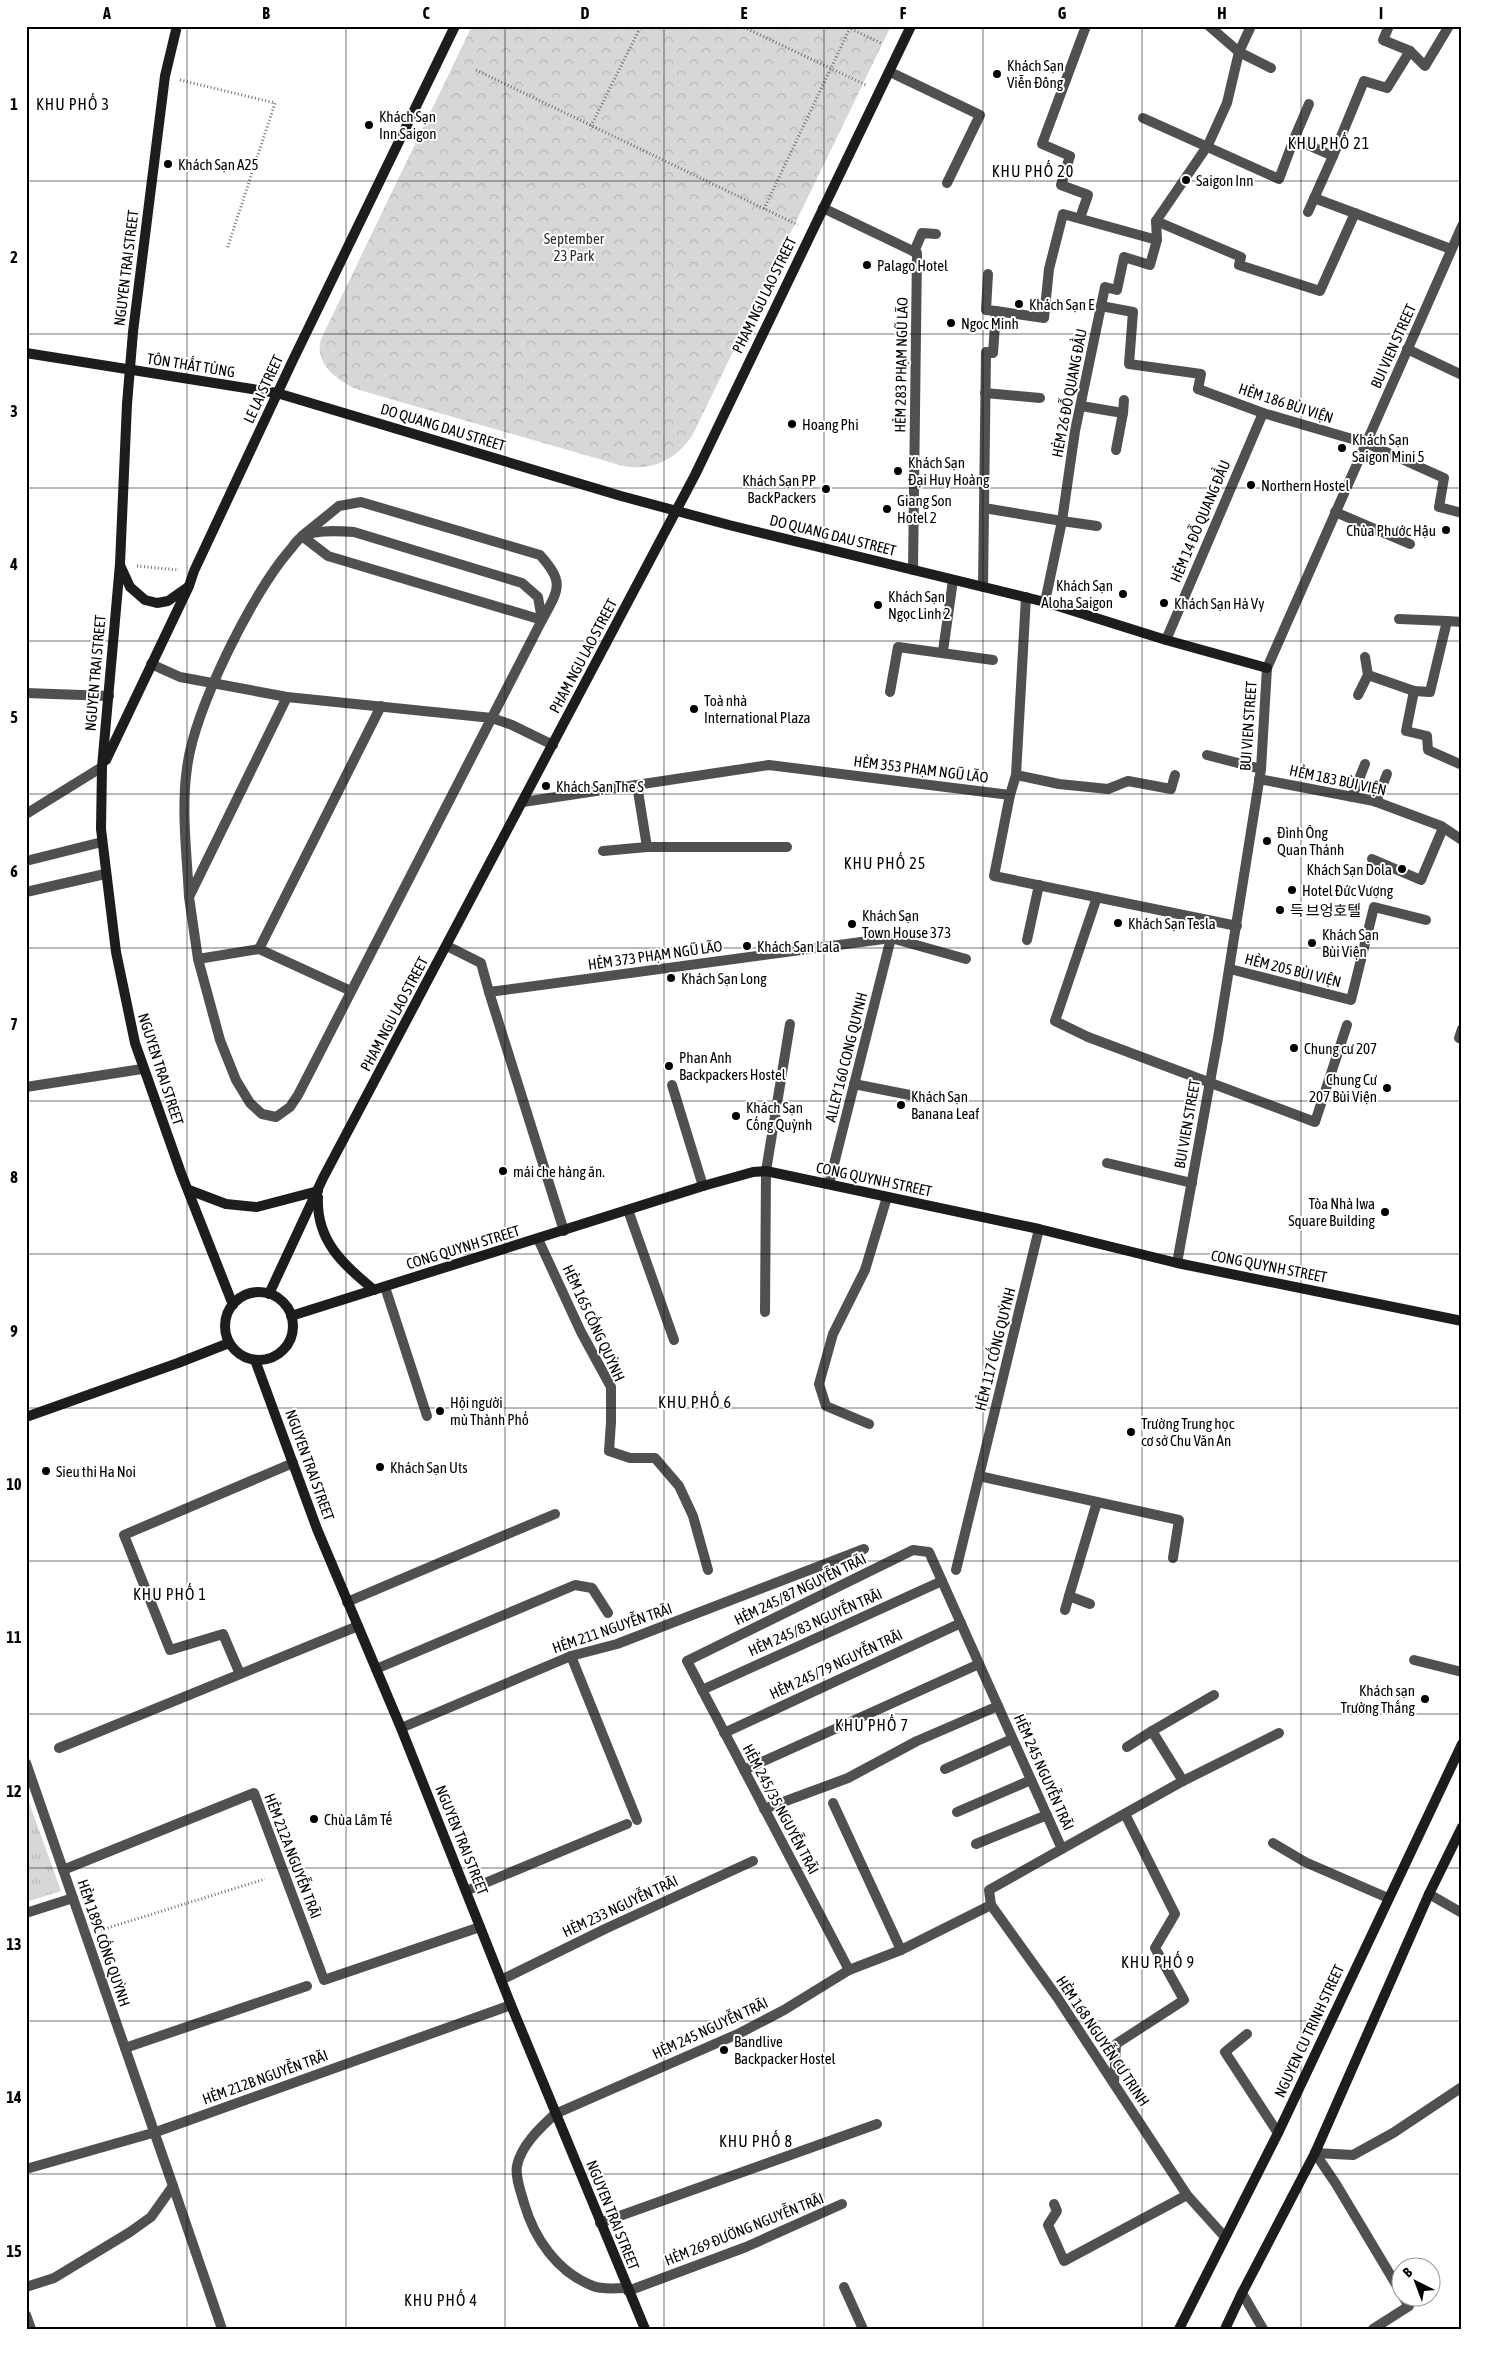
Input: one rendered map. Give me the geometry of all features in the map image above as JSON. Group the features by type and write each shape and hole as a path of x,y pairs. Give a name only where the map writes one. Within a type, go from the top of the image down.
{"main road":[{"name":"NGUYEN TRAI STREET","path":"177,26 165,76 130,370 120,564 102,767 102,842 124,999 142,1069 233,1305"},
{"name":"LE LAI STREET","path":"102,767 189,586 194,571 277,393 455,26"},
{"name":"PHAM NGU LAO STREET","path":"269,1294 318,1191 676,510 911,26"},
{"name":"TÔN THẤT TÙNG","path":"26,353 277,393"},
{"name":"DO QUANG DAU STREET","path":"277,393 676,510 1045,602 1166,640 1267,668"},
{"path":"120,564 130,587 145,600 157,603 168,601 189,586"},
{"name":"CONG QUYNH STREET","path":"291,1316 538,1240 703,1186 753,1172 766,1171 1040,1229 1177,1263 1462,1321"},
{"path":"189,1190 226,1204 257,1206 318,1191 317,1215 332,1249 342,1262 374,1290"},
{"path":"269,1294 284,1304 291,1316 292,1333 285,1348 276,1356 255,1360 244,1358 229,1343 225,1323 233,1305 246,1295 269,1294"},
{"path":"26,1417 229,1343"},
{"name":"NGUYEN TRAI STREET","path":"255,1360 292,1463 347,1602 401,1728 510,2005 627,2290 645,2329"},
{"name":"NGUYEN CU TRINH STREET","path":"1179,2329 1224,2236 1278,2133 1462,1744"},
{"path":"1225,2329 1315,2153 1429,1894 1462,1827"}],"street":[{"path":"1080,218 1088,195 1061,185 1070,156 1042,144 1086,26"},
{"path":"1209,26 1239,52 1271,68"},
{"path":"988,274 986,310 1044,318 1049,269 1063,214 1158,240 1156,221 1208,146 1227,103 1239,52 1251,26"},
{"path":"1389,26 1383,40 1410,50 1425,66 1449,26"},
{"path":"1308,212 1364,81 1386,88 1410,50"},
{"path":"890,72 980,115 947,183"},
{"path":"1143,118 1279,179 1309,104"},
{"path":"1294,139 1333,156"},
{"path":"1314,198 1451,249"},
{"path":"823,208 914,252 922,233 936,234"},
{"path":"1156,221 1241,257 1239,265 1320,291 1355,213"},
{"name":"BUI VIEN STREET","path":"1177,1263 1230,969 1260,774 1267,668 1451,249 1461,231"},
{"name":"HẺM 26 ÐỖ QUANG ÐẦU","path":"1045,602 1062,521 1081,406 1105,287 1117,290 1124,257 1150,265 1158,240"},
{"name":"HẺM 283 PHẠM NGŨ LÃO","path":"913,570 918,253 914,252"},
{"name":"HẺM 186 BÙI VIỆN","path":"1102,306 1133,312 1129,364 1201,374 1198,390 1263,414 1366,443 1444,478 1439,507 1462,513"},
{"path":"983,587 986,352 993,353 996,312"},
{"path":"1407,349 1462,375"},
{"path":"985,393 1040,398"},
{"path":"1116,450 1124,400"},
{"path":"1081,406 1122,413"},
{"name":"HẺM 14 ÐỖ QUANG ÐẨU","path":"1166,640 1263,414"},
{"path":"361,502 540,555 554,571 558,590 542,620 290,1107 276,1117 262,1114 250,1103 236,1080 220,1040 198,959 189,897 185,804 187,768 196,729 215,682 254,603 273,571 302,536 339,506 361,502"},
{"path":"984,508 1097,526"},
{"path":"1335,512 1410,544"},
{"path":"302,536 332,530 354,532 522,583 538,597 542,620"},
{"path":"302,536 328,556 542,620"},
{"path":"943,651 954,580"},
{"path":"1026,597 1016,775 1010,795 994,876 1236,926"},
{"path":"1399,619 1462,622"},
{"path":"1368,676 1414,691 1430,692 1447,621"},
{"path":"890,692 898,646 943,651 993,660"},
{"path":"1358,695 1368,676 1366,657"},
{"path":"152,664 180,677 215,682 287,697 492,718 512,725 553,745"},
{"path":"1414,691 1406,731 1427,736 1428,750 1462,765"},
{"path":"26,693 109,696"},
{"path":"189,897 287,697"},
{"path":"259,949 381,706"},
{"name":"HẺM 183 BÙI VIỆN","path":"1207,755 1260,774 1376,802 1443,828 1462,840"},
{"path":"1352,797 1365,764"},
{"name":"HẺM 353 PHẠM NGŨ LÃO","path":"523,802 769,766 1010,795"},
{"path":"26,814 102,767"},
{"path":"1376,802 1388,774"},
{"path":"1016,775 1060,784 1108,789 1128,781 1171,788 1175,775"},
{"path":"637,785 647,847"},
{"path":"1372,859 1421,880 1443,828"},
{"path":"26,861 102,842"},
{"path":"603,851 647,847 787,848"},
{"path":"26,892 105,874"},
{"path":"1028,940 1040,885"},
{"path":"1097,897 1055,1021 1088,1037 1315,1122 1347,1025"},
{"name":"HẺM 205 BÙI VIỆN","path":"1230,969 1351,1000 1374,907 1426,920"},
{"path":"891,938 966,958"},
{"name":"HẺM 373 PHẠM NGŨ LÃO","path":"489,992 891,938"},
{"name":"ALLEY 160 CONG QUYNH","path":"829,1184 891,938"},
{"path":"447,946 480,963 564,1231"},
{"path":"198,959 259,949 351,991"},
{"path":"765,1312 766,1171 790,1024"},
{"path":"26,1086 142,1069"},
{"path":"854,1084 930,1099"},
{"path":"672,1085 703,1186"},
{"path":"1107,1163 1192,1183"},
{"path":"868,1424 826,1406 819,1384 833,1334 865,1270 887,1197"},
{"path":"628,1210 674,1340"},
{"name":"HẺM 117 CỐNG QUỲNH","path":"956,1570 1040,1229"},
{"name":"HẺM 165 CỐNG QUỲNH","path":"538,1240 580,1332 611,1387 609,1451 630,1458 655,1458 679,1486 693,1516 708,1570"},
{"path":"385,1287 427,1416"},
{"path":"240,1674 223,1634 170,1650 124,1534 292,1463"},
{"path":"979,1476 1179,1520 1173,1558"},
{"path":"1065,1610 1097,1502"},
{"path":"347,1602 554,1514"},
{"name":"HẺM 211 NGUYỄN TRÃI","path":"401,1728 571,1656 617,1644 864,1549"},
{"name":"HẺM 245/87 NGUYỄN TRÃI","path":"687,1661 913,1550 929,1552"},
{"name":"HẺM 245 NGUYỄN TRÃI","path":"627,2290 605,2289 592,2286 568,2272 539,2239 526,2210 517,2166 532,2135 555,2114 740,2032 784,2010 849,1970 901,1950 991,1906 990,1890 1062,1848 929,1552"},
{"name":"HẺM 245/83 NGUYỄN TRÃI","path":"702,1690 942,1581"},
{"path":"376,1669 575,1586 592,1588 608,1613"},
{"path":"1069,1596 1090,1604"},
{"name":"HẺM 245/79 NGUYỄN TRÃI","path":"724,1733 961,1623"},
{"path":"59,1748 358,1626"},
{"path":"571,1656 638,1820"},
{"path":"1414,1660 1462,1672"},
{"name":"HẺM 245/35 NGUYỄN TRÃI","path":"687,1661 849,1970"},
{"path":"744,1770 979,1664"},
{"path":"1127,1747 1214,1695"},
{"path":"764,1809 848,1778 917,1741 998,1706"},
{"path":"1152,1731 1183,1781"},
{"path":"1062,1848 1183,1781 1279,1732"},
{"path":"945,1769 1012,1739"},
{"name":"HẺM 189C CỐNG QUỲNH","path":"26,1763 156,2132 222,2329"},
{"path":"957,1812 1031,1780"},
{"name":"HẺM 212A NGUYỄN TRÃI","path":"63,1870 254,1793 324,1980 480,1927"},
{"path":"833,1803 901,1950"},
{"path":"1114,2083 1116,2044 1184,2000 1155,1948 1175,1914 1126,1814"},
{"path":"976,1844 1047,1815"},
{"path":"466,1891 627,1824"},
{"path":"1273,1843 1305,1862 1388,1898"},
{"name":"HẺM 233 NGUYỄN TRÃI","path":"501,1980 607,1928 753,1861"},
{"path":"1429,1894 1462,1913"},
{"path":"26,1913 73,1898"},
{"name":"HẺM 168 NGUYỄN CƯ TRINH","path":"991,1906 1057,1997 1187,2195 1224,2236"},
{"path":"125,2048 307,1986"},
{"name":"HẺM 212B NGUYỄN TRÃI","path":"26,2169 156,2132 510,2005"},
{"path":"1247,2034 1225,2052 1278,2133"},
{"path":"1315,2153 1353,2155 1393,2133 1462,2087"},
{"path":"600,2223 876,2124"},
{"path":"1315,2153 1336,2184 1390,2274"},
{"path":"26,2287 54,2278 130,2232 151,2217 173,2186"},
{"path":"1054,2204 1057,2212 1048,2225 1064,2261 1187,2195"},
{"name":"HẺM 269 ĐƯỜNG NGUYỄN TRÃI","path":"627,2290 746,2247 842,2204"},
{"path":"844,2287 863,2329"},
{"path":"1242,2293 1264,2329"},
{"path":"1373,2329 1399,2308"},
{"path":"26,2315 31,2329"}],"path":[{"path":"592,126 641,26"},
{"path":"741,26 880,91"},
{"path":"845,26 851,27 899,52"},
{"path":"764,209 851,27"},
{"path":"476,70 812,232"},
{"path":"165,76 275,103 226,249"},
{"path":"120,564 194,571"},
{"path":"86,1934 264,1879"}],"green space":[{"name":"September 23 Park","path":"472,26 891,26 692,436 678,452 662,462 644,467 623,466 356,389 341,381 323,362 320,354 322,337"},
{"path":"26,1794 61,1891 26,1902"}],"place":[{"name":"Khách Sạn Viễn Đông","path":"997,74"},
{"name":"Khách Sạn Inn Saigon","path":"369,125"},
{"name":"Khách Sạn A25","path":"168,164"},
{"name":"Saigon Inn","path":"1186,180"},
{"name":"Palago Hotel","path":"867,265"},
{"name":"Khách Sạn E","path":"1019,304"},
{"name":"Ngoc Minh","path":"951,323"},
{"name":"Hoang Phi","path":"792,424"},
{"name":"Khách Sạn Saigon Mini 5","path":"1342,448"},
{"name":"Khách Sạn Đại Huy Hoàng","path":"898,471"},
{"name":"Northern Hostel","path":"1251,485"},
{"name":"Khách Sạn PP BackPackers","path":"826,489"},
{"name":"Giang Son Hotel 2","path":"887,509"},
{"name":"Chùa Phước Hậu","path":"1446,530"},
{"name":"Khách Sạn Aloha Saigon","path":"1123,594"},
{"name":"Khách Sạn Hà Vy","path":"1164,603"},
{"name":"Khách Sạn Ngọc Linh 2","path":"878,605"},
{"name":"Toà nhà International Plaza","path":"694,709"},
{"name":"Khách Sạn The S","path":"546,786"},
{"name":"Đình Ông Quan Thánh","path":"1267,841"},
{"name":"Khách Sạn Dola","path":"1402,869"},
{"name":"Hotel Đức Vượng","path":"1292,890"},
{"name":"득 브엉호텔","path":"1280,910"},
{"name":"Khách Sạn Tesla","path":"1118,923"},
{"name":"Khách Sạn Town House 373","path":"852,924"},
{"name":"Khách Sạn Bùi Viện","path":"1312,943"},
{"name":"Khách Sạn Lala","path":"747,946"},
{"name":"Khách Sạn Long","path":"671,978"},
{"name":"Chung cư 207","path":"1294,1048"},
{"name":"Phan Anh Backpackers Hostel","path":"669,1066"},
{"name":"Chung Cư 207 Bùi Viện","path":"1387,1088"},
{"name":"Khách Sạn Banana Leaf","path":"901,1105"},
{"name":"Khách Sạn Cống Quỳnh","path":"736,1116"},
{"name":"mái che hàng ăn.","path":"503,1171"},
{"name":"Tòa Nhà Iwa Square Building","path":"1385,1212"},
{"name":"Hội người mù Thành Phố","path":"440,1411"},
{"name":"Trường Trung học cơ sở Chu Văn An","path":"1131,1432"},
{"name":"Khách Sạn Uts","path":"380,1467"},
{"name":"Sieu thi Ha Noi","path":"46,1471"},
{"name":"Khách sạn Trường Thắng","path":"1425,1699"},
{"name":"Chùa Lâm Tế","path":"314,1819"},
{"name":"Bandlive Backpacker Hostel","path":"724,2050"}],"district":[{"name":"KHU PHỐ 3","path":"73,104"},
{"name":"KHU PHỐ 21","path":"1329,143"},
{"name":"KHU PHỐ 20","path":"1033,171"},
{"name":"KHU PHỐ 25","path":"885,863"},
{"name":"KHU PHỐ 6","path":"695,1402"},
{"name":"KHU PHỐ 1","path":"170,1594"},
{"name":"KHU PHỐ 7","path":"872,1725"},
{"name":"KHU PHỐ 9","path":"1158,1962"},
{"name":"KHU PHỐ 8","path":"756,2141"},
{"name":"KHU PHỐ 4","path":"441,2300"}]}
